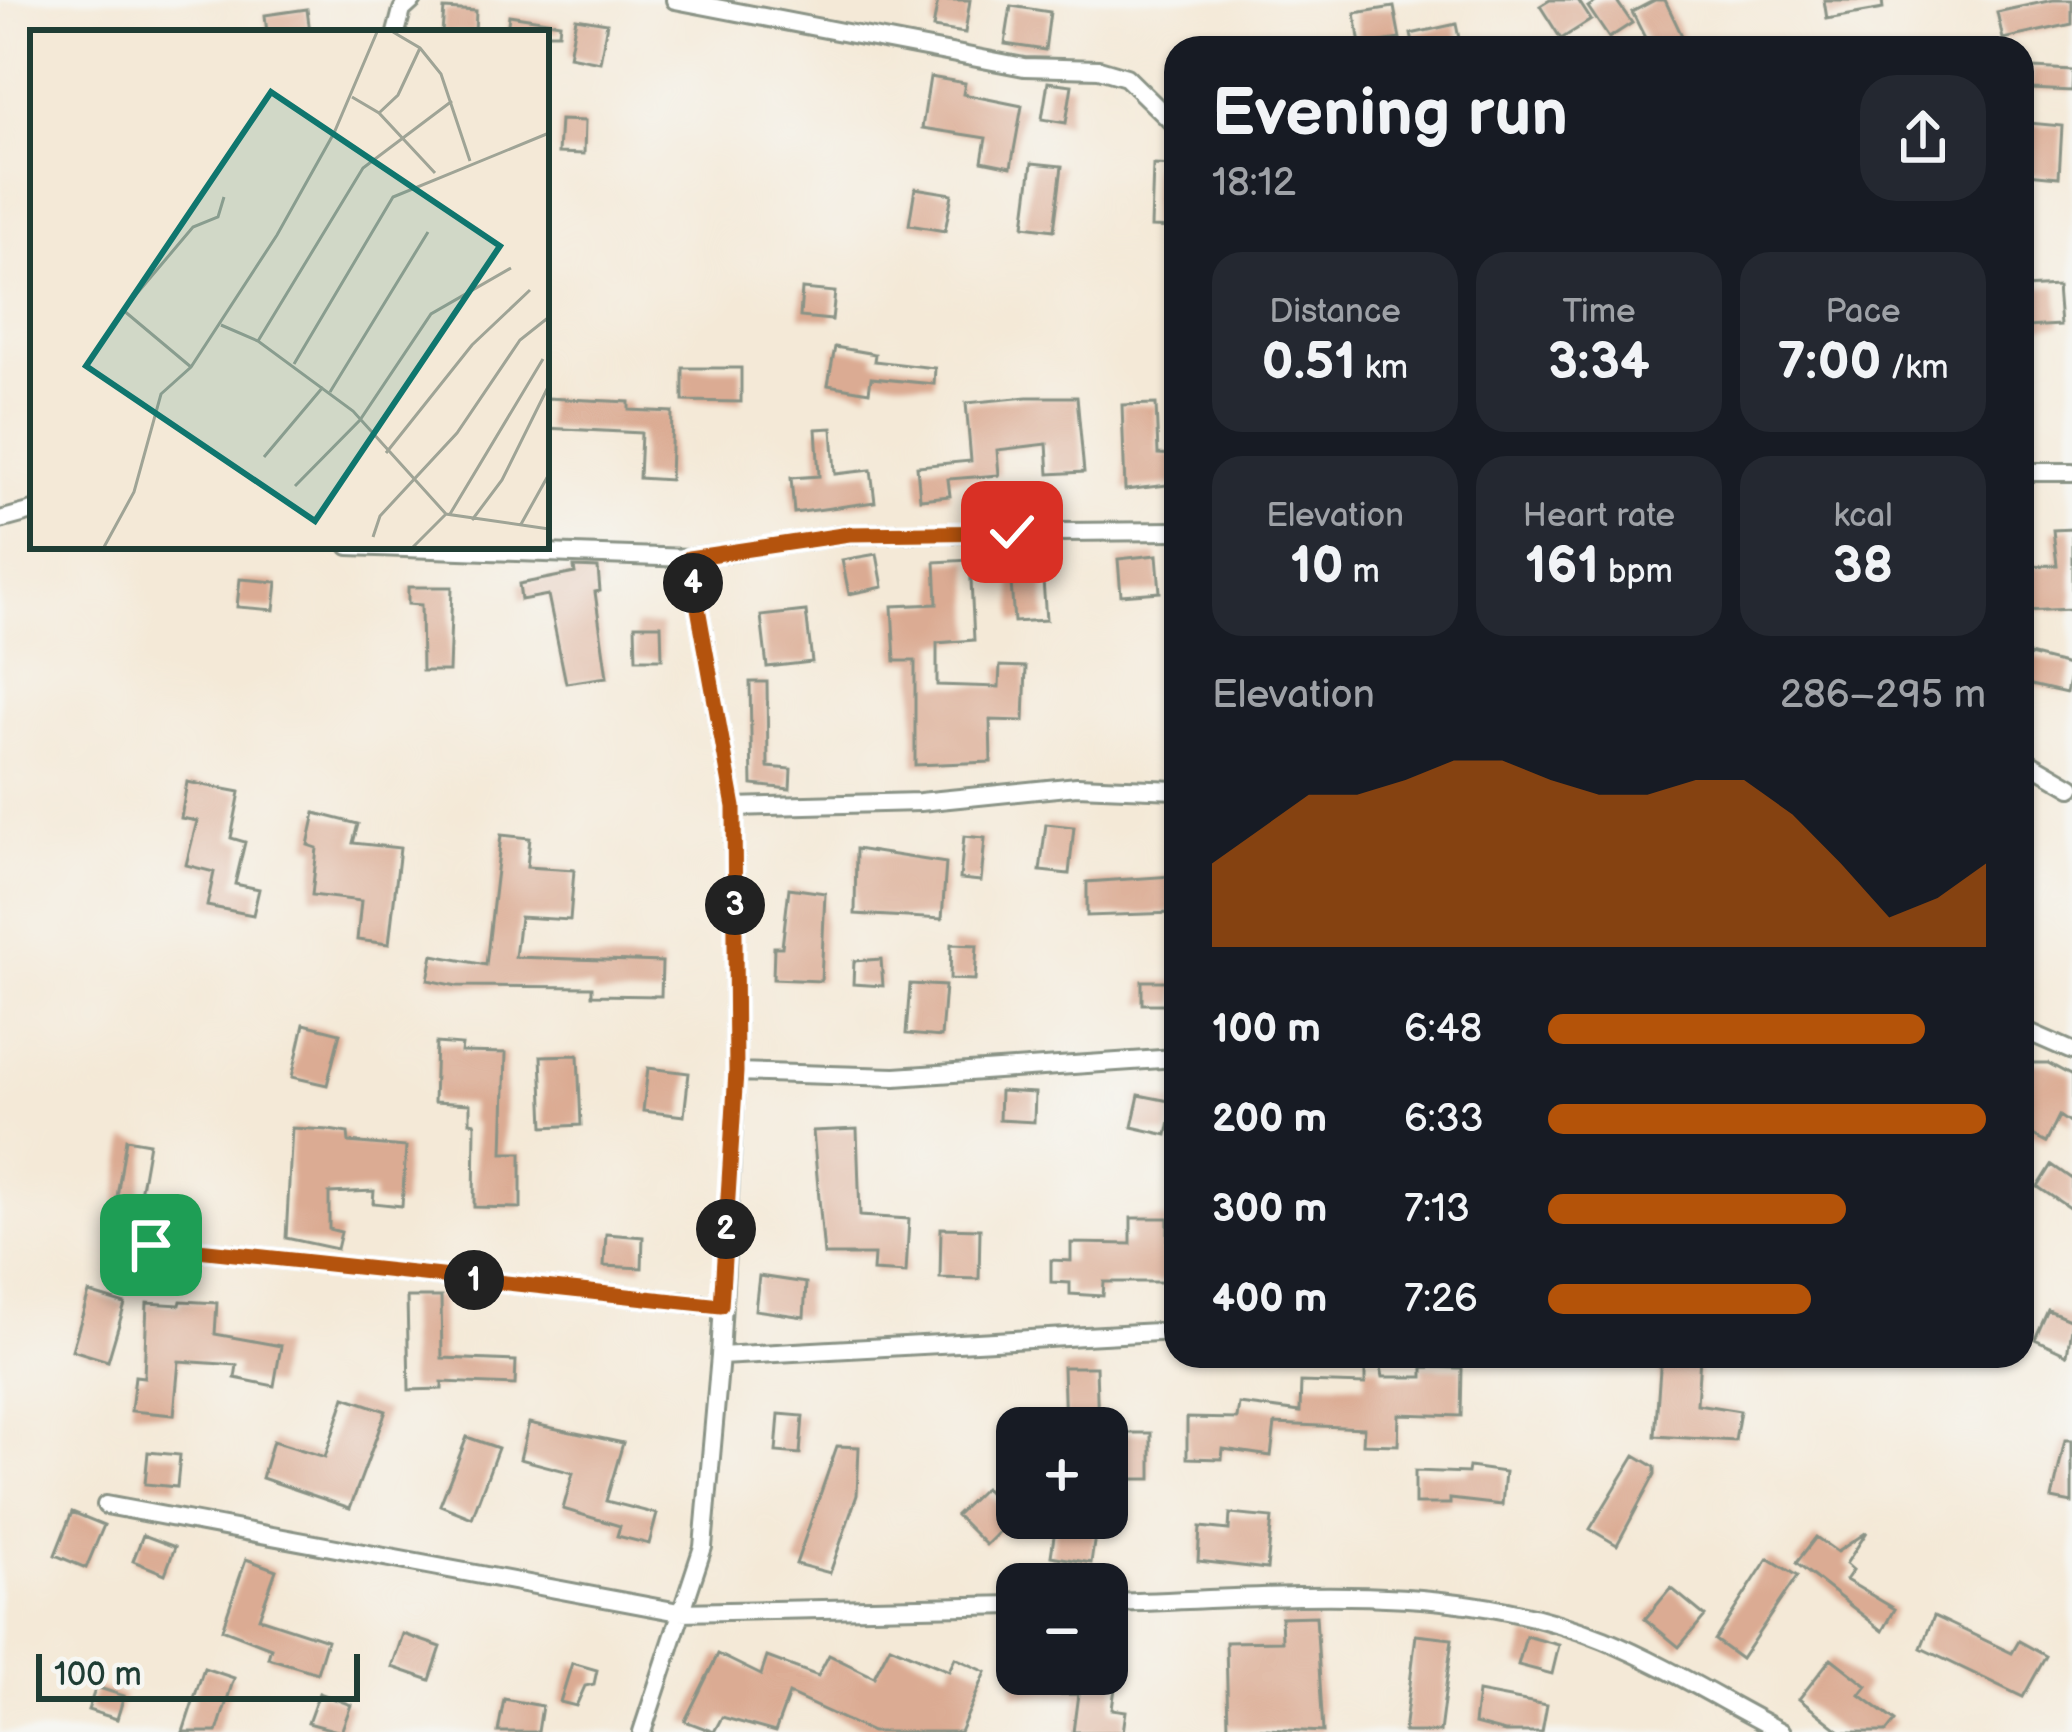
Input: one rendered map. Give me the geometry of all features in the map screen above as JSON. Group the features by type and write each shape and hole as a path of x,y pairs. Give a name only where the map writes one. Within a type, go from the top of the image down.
{"street":[{"path":"397,30 402,10 413,0"},
{"path":"675,0 1024,67 1099,69 1126,77 1164,114"},
{"path":"2034,472 2072,472"},
{"path":"0,520 30,512"},
{"path":"420,549 689,558 849,534 1164,531"},
{"path":"641,1732 703,1547 720,1356 736,1072 734,807 689,558"},
{"path":"2034,765 2072,787"},
{"path":"734,807 920,802 1077,786 1164,790"},
{"path":"2034,1034 2072,1051"},
{"path":"736,1072 895,1077 1164,1059"},
{"path":"151,1245 721,1306"},
{"path":"720,1356 1164,1331"},
{"path":"106,1505 679,1612 996,1605"},
{"path":"1128,1602 1367,1596 1480,1606 1603,1639 1782,1732"}],"building":[{"path":"938,0 970,0 965,33 933,28"},
{"path":"1550,0 1578,0 1591,20 1559,36 1540,6"},
{"path":"1599,0 1616,0 1632,23 1608,36 1588,7"},
{"path":"1665,0 1682,36 1644,36 1632,12"},
{"path":"1824,0 1882,0 1883,9 1827,19"},
{"path":"2072,0 2072,24 2002,36 1997,12"},
{"path":"1011,6 1050,12 1045,50 1005,44"},
{"path":"1394,7 1399,36 1359,36 1355,13"},
{"path":"307,9 310,30 267,30 265,15"},
{"path":"444,9 476,11 475,30 442,30"},
{"path":"509,15 560,23 559,33 507,30"},
{"path":"576,18 607,23 600,62 569,56"},
{"path":"1456,24 1458,36 1411,36"},
{"path":"2034,68 2072,70 2071,91 2034,89"},
{"path":"930,77 965,83 963,94 1022,106 1011,167 982,161 986,138 922,128"},
{"path":"1048,82 1072,85 1066,123 1042,119"},
{"path":"560,120 585,121 584,154 558,153"},
{"path":"2034,123 2062,126 2059,177 2034,175"},
{"path":"1032,163 1062,166 1054,230 1024,226"},
{"path":"1153,165 1164,165 1164,228 1151,227"},
{"path":"915,188 952,194 945,231 909,225"},
{"path":"2057,286 2060,325 2034,327 2034,287"},
{"path":"802,289 835,292 832,320 800,317"},
{"path":"835,347 875,354 874,361 935,368 934,384 871,378 869,392 828,385"},
{"path":"683,368 741,368 741,402 683,401"},
{"path":"1077,397 1084,472 1049,474 1047,444 997,450 999,475 948,479 950,496 920,499 917,466 971,461 966,403"},
{"path":"549,398 629,402 629,410 672,412 670,480 639,478 641,433 549,428"},
{"path":"1156,404 1164,485 1125,490 1122,405"},
{"path":"832,428 835,474 871,470 875,502 794,513 791,478 819,476 816,429"},
{"path":"2072,529 2072,609 2034,611 2034,566 2057,565 2053,530"},
{"path":"877,554 883,587 849,594 842,560"},
{"path":"1157,555 1160,592 1121,595 1118,559"},
{"path":"970,560 974,640 937,643 937,685 999,687 1000,666 1026,667 1024,721 990,720 991,762 915,765 915,661 895,661 892,606 937,604 935,562"},
{"path":"574,567 598,568 600,591 595,592 607,677 566,683 548,595 521,600 519,584 575,573"},
{"path":"1042,568 1046,620 1014,622 1010,570"},
{"path":"240,579 277,582 274,610 237,607"},
{"path":"408,587 452,587 449,671 422,671 421,605 408,604"},
{"path":"806,611 812,662 767,667 761,616"},
{"path":"635,625 661,625 662,659 636,659"},
{"path":"2034,656 2072,666 2066,693 2034,686"},
{"path":"750,682 767,682 768,767 791,769 790,789 752,785"},
{"path":"187,782 240,792 231,838 245,842 235,884 259,889 253,915 207,906 214,872 186,865 197,821 181,818"},
{"path":"315,813 358,824 353,843 400,848 389,944 357,940 361,901 312,895 317,848 308,845"},
{"path":"1046,824 1074,827 1069,874 1040,871"},
{"path":"501,835 530,838 527,867 574,870 570,920 520,917 515,957 662,962 661,996 592,995 592,987 457,986 428,980 433,955 486,965"},
{"path":"964,836 985,838 981,881 960,879"},
{"path":"856,849 946,863 942,919 855,914"},
{"path":"1164,877 1164,913 1087,916 1087,882"},
{"path":"789,888 825,893 821,981 773,979 774,947 782,947"},
{"path":"951,944 977,945 975,980 950,979"},
{"path":"881,959 883,986 853,984 854,961"},
{"path":"1142,981 1164,981 1164,1004 1142,1004"},
{"path":"910,984 945,986 941,1037 906,1034"},
{"path":"304,1024 340,1033 327,1085 292,1077"},
{"path":"436,1043 462,1045 461,1052 506,1053 503,1153 521,1153 521,1208 474,1207 475,1123 470,1122 470,1104 434,1102"},
{"path":"578,1055 581,1125 544,1127 541,1056"},
{"path":"2034,1063 2048,1063 2072,1076 2072,1125 2059,1116 2046,1142 2034,1136"},
{"path":"648,1068 689,1073 684,1116 643,1111"},
{"path":"1000,1091 1035,1093 1034,1122 999,1120"},
{"path":"1139,1095 1164,1100 1164,1134 1132,1127"},
{"path":"292,1128 348,1133 349,1142 406,1147 402,1206 373,1203 374,1191 329,1193 329,1229 341,1232 337,1249 286,1238"},
{"path":"857,1129 860,1216 909,1219 906,1273 873,1271 874,1255 824,1255 813,1131"},
{"path":"126,1139 149,1143 138,1206 116,1203"},
{"path":"2052,1165 2072,1179 2072,1210 2038,1187"},
{"path":"1131,1218 1164,1218 1164,1282 1104,1282 1103,1296 1070,1294 1070,1283 1051,1282 1051,1260 1071,1261 1071,1243 1131,1244"},
{"path":"941,1228 980,1229 979,1279 940,1278"},
{"path":"606,1234 643,1237 642,1268 604,1266"},
{"path":"759,1276 806,1283 804,1317 755,1310"},
{"path":"89,1293 125,1304 108,1361 72,1350"},
{"path":"407,1297 441,1297 442,1358 516,1361 515,1385 442,1382 442,1389 409,1390"},
{"path":"181,1301 217,1303 215,1334 281,1346 274,1386 235,1378 237,1365 179,1361 174,1415 131,1411 135,1376 144,1377 147,1303 180,1305"},
{"path":"2048,1310 2072,1320 2067,1354 2035,1339"},
{"path":"1063,1367 1096,1367 1097,1407 1064,1407"},
{"path":"1365,1368 1381,1368 1383,1377 1423,1377 1423,1368 1462,1368 1461,1416 1399,1414 1398,1445 1363,1444 1364,1428 1275,1424 1271,1456 1223,1449 1222,1459 1187,1458 1187,1418 1237,1419 1239,1404 1300,1412 1301,1382 1365,1384"},
{"path":"1660,1368 1699,1368 1697,1404 1740,1411 1735,1441 1655,1436"},
{"path":"345,1397 386,1411 350,1508 262,1478 273,1441 325,1457"},
{"path":"779,1414 803,1416 800,1454 776,1452"},
{"path":"529,1423 623,1443 606,1501 657,1514 649,1544 617,1536 620,1526 563,1509 573,1473 520,1459"},
{"path":"1128,1433 1151,1433 1151,1479 1128,1479"},
{"path":"467,1437 498,1448 472,1518 440,1505"},
{"path":"2065,1440 2072,1440 2072,1503 2052,1499"},
{"path":"837,1446 859,1447 857,1495 830,1573 796,1564"},
{"path":"148,1452 180,1455 177,1487 145,1484"},
{"path":"1635,1455 1655,1467 1655,1474 1617,1545 1590,1529"},
{"path":"1469,1467 1505,1472 1502,1505 1450,1499 1450,1504 1415,1504 1415,1471 1468,1473"},
{"path":"984,1488 996,1500 996,1535 986,1545 956,1515"},
{"path":"72,1512 104,1525 86,1568 55,1555"},
{"path":"1230,1514 1272,1518 1267,1569 1198,1561 1200,1527 1229,1530"},
{"path":"1867,1532 1846,1564 1853,1570 1846,1580 1895,1609 1883,1631 1796,1563 1816,1537 1837,1552"},
{"path":"143,1535 175,1547 165,1574 133,1561"},
{"path":"1054,1539 1095,1539 1091,1563 1051,1556"},
{"path":"1768,1558 1797,1576 1741,1659 1715,1640"},
{"path":"246,1559 276,1570 259,1618 327,1640 317,1673 268,1658 271,1648 222,1629"},
{"path":"1671,1588 1705,1616 1679,1647 1645,1619"},
{"path":"1316,1616 1323,1732 1228,1727 1226,1642 1282,1641 1281,1617"},
{"path":"1934,1616 2012,1653 2019,1641 2046,1656 2023,1697 1921,1648"},
{"path":"403,1634 441,1647 430,1680 392,1667"},
{"path":"1416,1635 1452,1639 1440,1732 1404,1732"},
{"path":"1526,1636 1559,1645 1552,1674 1518,1665"},
{"path":"890,1646 949,1671 955,1658 986,1672 960,1732 872,1732 789,1694 775,1732 722,1717 714,1732 685,1721 718,1654 761,1675 767,1657 818,1676 829,1655 874,1677"},
{"path":"1831,1658 1867,1686 1860,1695 1895,1721 1886,1732 1841,1732 1799,1699"},
{"path":"572,1663 597,1670 594,1684 585,1686 576,1706 560,1702"},
{"path":"204,1668 234,1678 217,1732 183,1732"},
{"path":"96,1687 124,1696 117,1719 88,1710"},
{"path":"1478,1692 1547,1705 1542,1732 1505,1732 1474,1724"},
{"path":"319,1693 351,1705 341,1732 308,1723"},
{"path":"1078,1695 1114,1695 1112,1709 1126,1711 1123,1732 1073,1732"},
{"path":"504,1699 542,1706 538,1732 498,1732"}],"route":[{"path":"151,1245 721,1306 736,1072 734,807 689,558 849,534 1012,532"}]}
